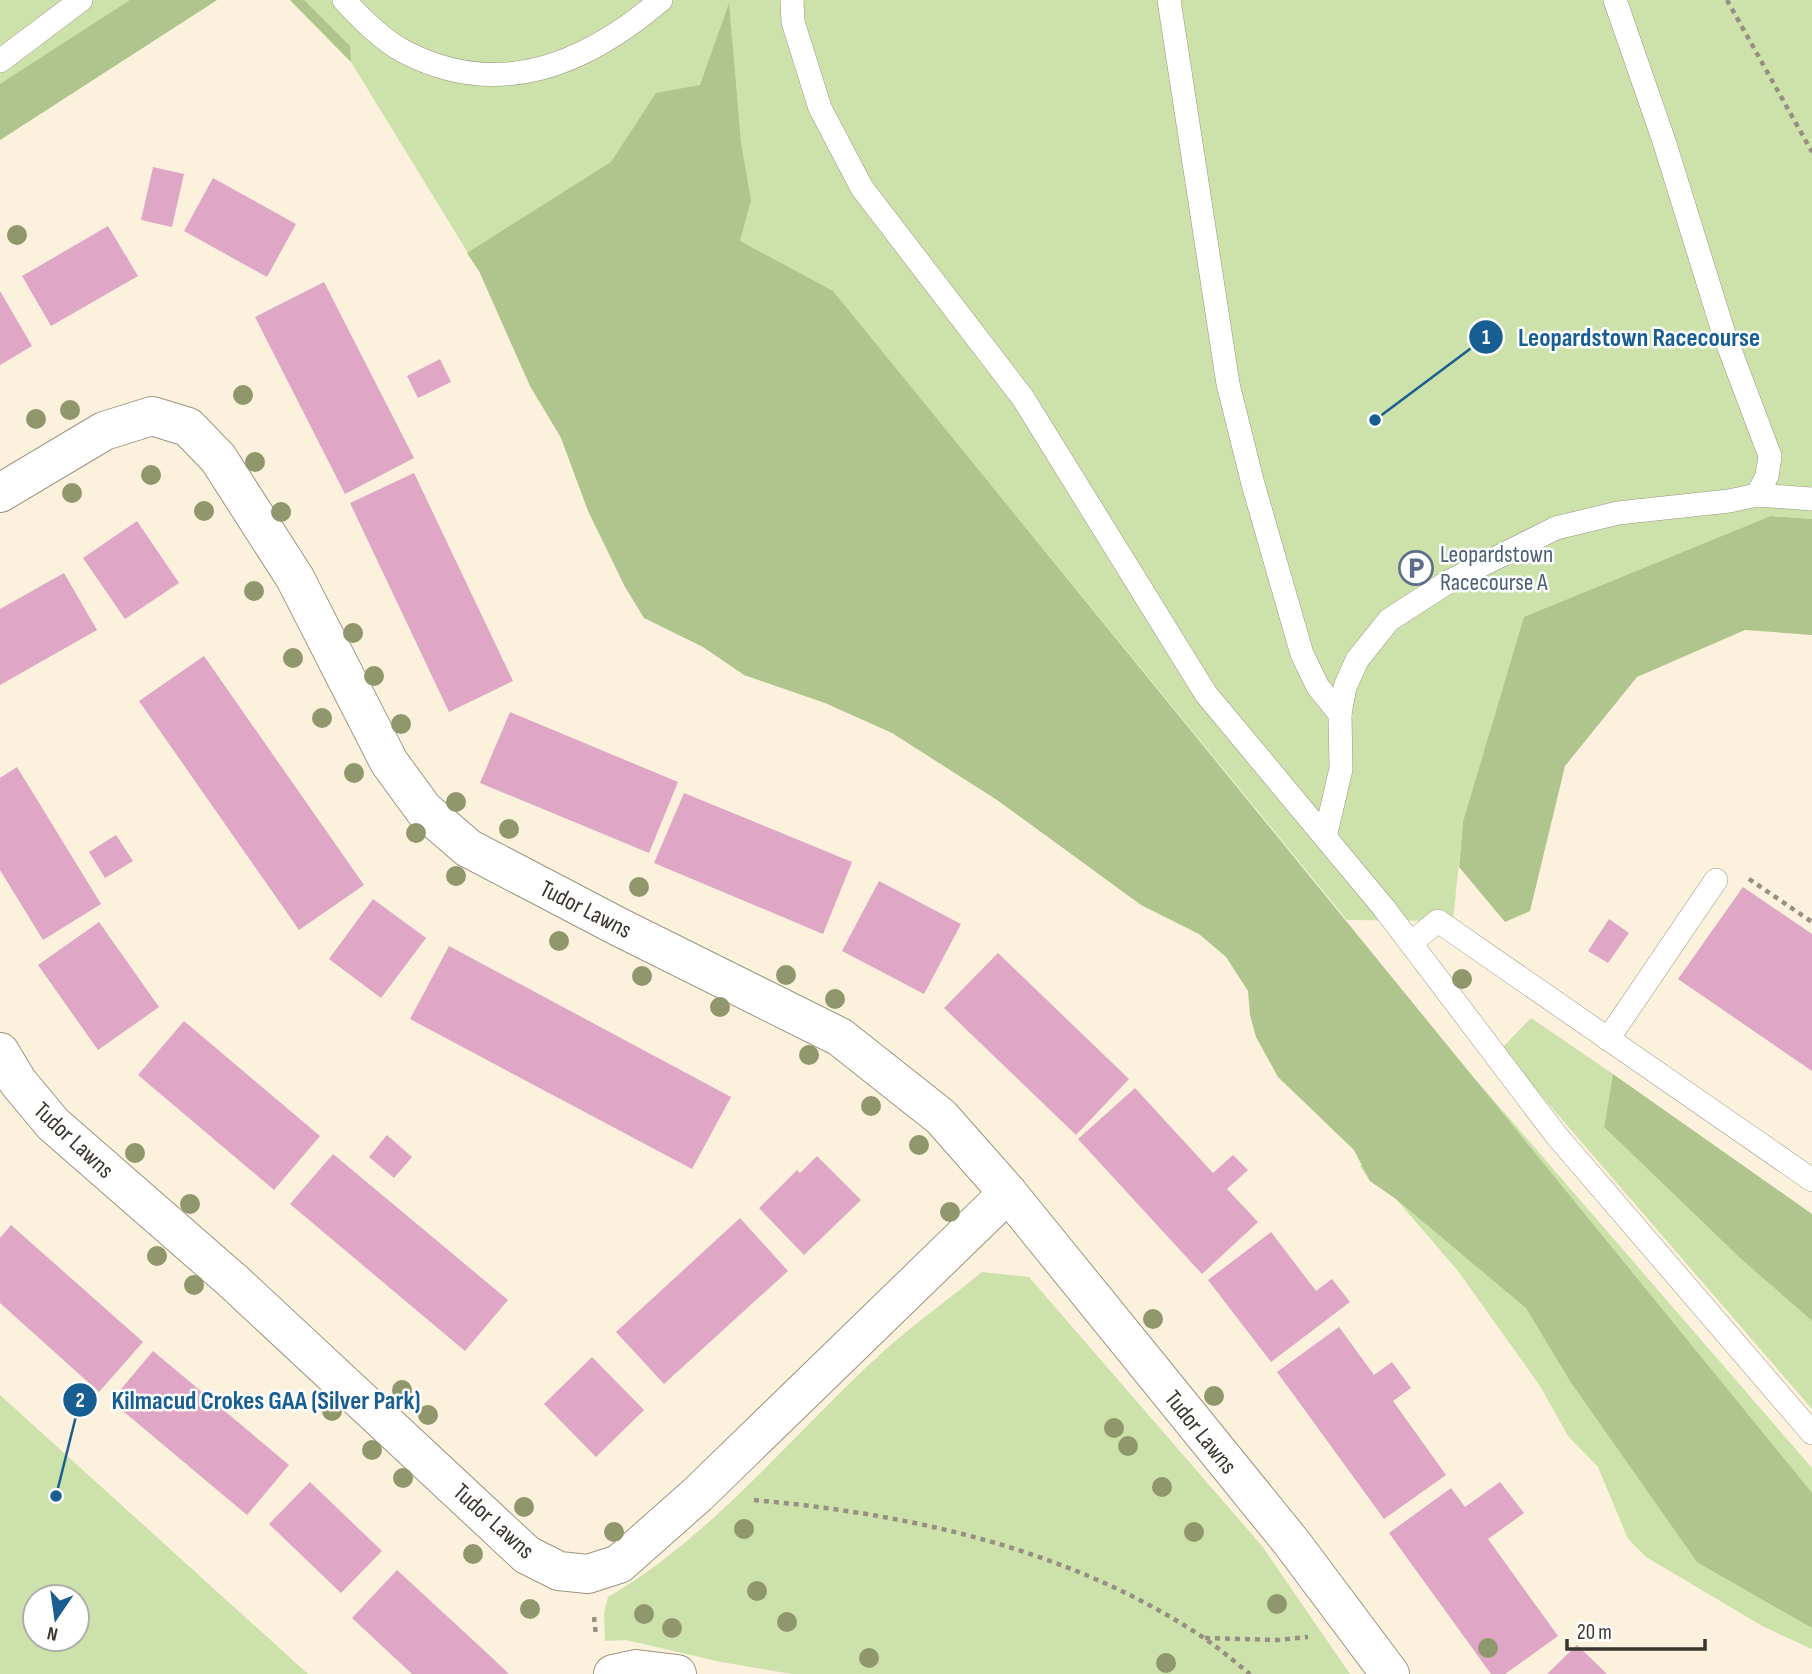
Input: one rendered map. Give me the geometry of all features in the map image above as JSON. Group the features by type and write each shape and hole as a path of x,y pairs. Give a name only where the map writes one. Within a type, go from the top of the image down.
{"street":[{"name":"Tudor Lawns","path":"0,493 104,431 152,416 188,427 218,458 295,578 389,762 424,810 468,848 840,1037 941,1116 1008,1193 1292,1543 1390,1674"},
{"name":"Tudor Lawns","path":"0,1052 33,1103 52,1124 233,1281 527,1555 559,1571 588,1574 620,1564 697,1495 1008,1193"},
{"path":"605,1662 636,1670 677,1674"}],"lane":[{"path":"0,61 81,0"},
{"path":"344,0 370,27 403,52 442,68 486,75 543,69 592,50 661,0"},
{"path":"792,0 793,22 820,108 862,188 1023,398 1206,694 1411,943 1556,1135 1812,1433"},
{"path":"1169,0 1228,384 1253,484 1302,654 1318,687 1340,714"},
{"path":"1615,0 1664,141 1724,334 1770,456 1767,476 1757,495"},
{"path":"1325,837 1341,769 1340,714 1345,687 1357,660 1389,620 1448,582 1556,528 1618,513 1729,501 1757,495 1812,499"},
{"path":"1608,1039 1716,880"},
{"path":"1411,943 1438,921 1812,1180"}],"path":[{"path":"1727,0 1812,152"},
{"path":"1716,880 1725,870 1736,871 1812,922"},
{"path":"697,1495 803,1504 901,1520 976,1537 1039,1556 1100,1581 1205,1638 1250,1674"},
{"path":"588,1574 605,1662"},
{"path":"1205,1638 1278,1640 1357,1632"}],"green space":[{"path":"0,0 217,0 0,140"},
{"path":"130,0 217,0 0,140 0,84"},
{"name":"Leopardstown Racecourse A","path":"290,0 1812,0 1812,519 1771,516 1463,822 1453,921 1347,920 833,292 479,271 351,62"},
{"path":"290,0 304,0 350,46 351,62"},
{"path":"729,3 741,143 751,200 740,241 833,291 1812,1493 1812,1628 1697,1562 1570,1381 1526,1308 1396,1199 1370,1181 1354,1150 1278,1077 1256,1037 1250,1015 1248,991 1226,957 1199,934 1141,905 997,800 892,733 825,703 744,675 703,647 644,618 625,587 588,511 561,438 530,386 479,271 467,253 611,162 656,93 700,85"},
{"path":"1771,516 1812,519 1812,635 1745,630 1637,677 1565,766 1530,911 1505,922 1459,867 1463,822 1524,617"},
{"path":"1531,1018 1613,1074 1604,1127 1741,1259 1812,1321 1812,1409 1501,1049"},
{"path":"1613,1074 1812,1214 1812,1321 1741,1259 1604,1127"},
{"path":"1477,1081 1812,1468 1812,1649 1764,1627 1646,1557 1628,1539 1598,1467 1568,1436 1540,1386 1458,1271 1396,1199 1370,1181 1360,1166"},
{"path":"982,1272 1029,1277 1262,1546 1350,1674 792,1674 721,1662 626,1640 605,1641 604,1613 608,1597 647,1572 719,1513 886,1349"},
{"path":"0,1395 308,1674 0,1674"}],"building":[{"path":"153,167 184,174 172,227 141,220"},
{"path":"213,178 296,224 267,277 184,231"},
{"path":"108,226 138,276 51,326 22,276"},
{"path":"324,282 414,458 345,494 255,317"},
{"path":"0,291 32,346 0,365"},
{"path":"440,359 451,382 418,398 407,376"},
{"path":"414,473 513,681 449,712 350,503"},
{"path":"137,521 179,583 125,619 83,558"},
{"path":"64,573 97,630 0,685 0,609"},
{"path":"204,656 364,885 299,930 139,701"},
{"path":"510,712 678,782 649,853 480,783"},
{"path":"17,767 101,904 43,940 0,870 0,778"},
{"path":"684,793 852,862 823,934 654,863"},
{"path":"116,835 133,861 105,878 89,852"},
{"path":"879,881 961,924 924,994 842,951"},
{"path":"1743,887 1812,934 1812,1071 1678,979"},
{"path":"373,899 426,938 381,998 329,959"},
{"path":"1609,919 1629,933 1608,963 1588,951"},
{"path":"99,922 159,1007 98,1050 38,965"},
{"path":"449,946 731,1097 692,1169 410,1019"},
{"path":"998,953 1129,1079 1076,1135 944,1008"},
{"path":"184,1021 320,1136 274,1190 138,1075"},
{"path":"1135,1088 1213,1173 1233,1155 1248,1170 1227,1189 1258,1222 1202,1274 1078,1139"},
{"path":"387,1135 412,1157 394,1178 369,1157"},
{"path":"333,1154 508,1300 465,1351 290,1204"},
{"path":"817,1156 861,1200 804,1255 759,1208 797,1170 800,1173"},
{"path":"740,1218 788,1271 664,1384 616,1332"},
{"path":"11,1225 143,1342 99,1392 0,1303 0,1238"},
{"path":"1271,1232 1316,1291 1332,1279 1350,1302 1271,1362 1208,1280"},
{"path":"1339,1327 1374,1375 1392,1362 1411,1388 1393,1401 1446,1475 1384,1519 1277,1372"},
{"path":"153,1351 289,1465 247,1515 111,1401"},
{"path":"592,1357 644,1410 596,1457 544,1404"},
{"path":"310,1482 382,1551 341,1593 269,1524"},
{"path":"1500,1482 1524,1513 1488,1539 1558,1636 1505,1674 1491,1674 1389,1533 1451,1488 1465,1507"},
{"path":"397,1570 509,1674 412,1674 352,1618"},
{"path":"1577,1645 1607,1674 1547,1674"}],"place":[{"name":"Leopardstown Racecourse","path":"1375,420"},
{"name":"Leopardstown Racecourse A","path":"1416,568"},
{"name":"Kilmacud Crokes GAA (Silver Park)","path":"56,1496"}]}
